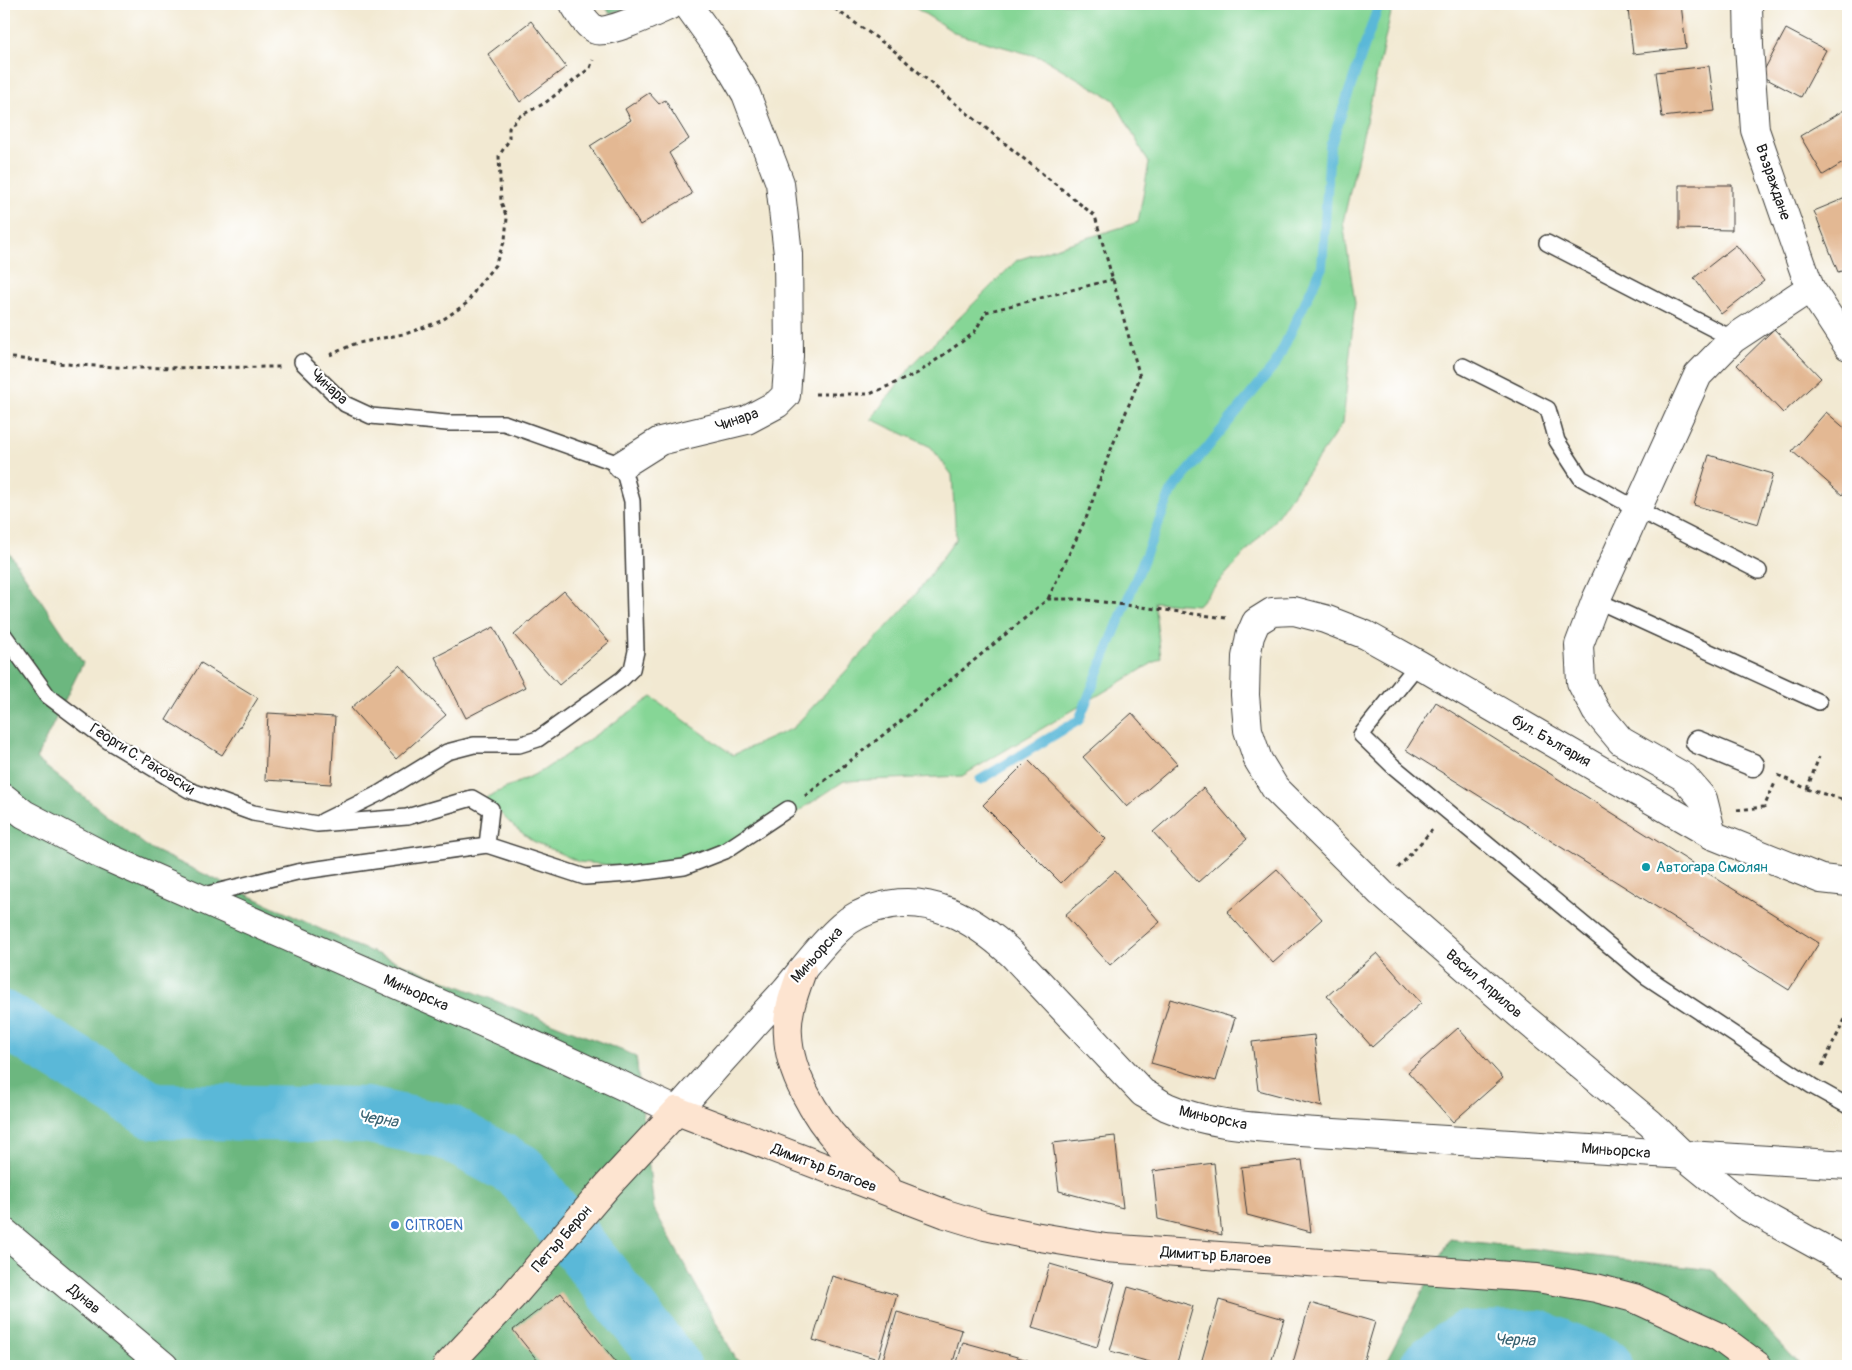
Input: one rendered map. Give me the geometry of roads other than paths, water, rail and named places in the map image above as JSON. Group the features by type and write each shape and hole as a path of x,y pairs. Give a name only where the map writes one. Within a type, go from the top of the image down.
{"main road":[{"path":"802,971 790,1008 788,1034 793,1063 806,1096 824,1125 840,1145 901,1197"},
{"name":"Петър Берон","path":"447,1366 512,1297 609,1184 677,1110"},
{"name":"Димитър Благоев","path":"677,1110 901,1197 985,1226 1105,1248 1537,1278 1596,1288 1634,1298 1719,1337 1758,1366"}],"street":[{"path":"574,4 589,25 598,31 612,30 673,4"},
{"name":"Чинара","path":"622,465 660,441 747,420 777,404 786,394 789,356 788,254 780,183 746,94 720,50 688,4"},
{"name":"Възраждане","path":"1748,4 1755,130 1810,288 1848,346"},
{"path":"1712,835 1703,799 1684,777 1621,741 1596,711 1581,682 1579,645 1596,600 1698,374 1733,339 1810,288"},
{"name":"бул. България","path":"1256,622 1272,612 1294,611 1324,619 1366,635 1712,835 1821,879 1848,882"},
{"name":"Васил Априлов","path":"1256,622 1250,636 1246,658 1244,695 1246,713 1248,730 1258,760 1275,788 1381,893 1519,1014 1650,1123 1684,1156 1744,1205 1848,1262"},
{"path":"1697,742 1753,764"},
{"name":"Миньорска","path":"4,798 24,814 102,855 677,1110 802,971 826,941 843,925 859,914 889,904 912,903 940,908 969,920 994,937 1144,1093 1166,1107 1193,1116 1266,1128 1301,1131 1848,1165"},
{"name":"Дунав","path":"4,1232 164,1366"}],"lane":[{"path":"1547,243 1733,339"},
{"name":"Чинара","path":"302,362 345,404 372,416 447,423 504,423 622,465"},
{"path":"1463,366 1548,409 1557,441 1582,478 1637,510 1759,571"},
{"path":"317,824 380,792 447,752 474,745 519,745 538,739 622,680 632,669 636,651 632,501 622,465"},
{"path":"1596,600 1819,702"},
{"name":"Георги С. Раковски","path":"4,635 48,696 108,741 189,790 253,813 317,824 407,818 472,798 491,809 487,845"},
{"path":"1418,664 1361,735 1393,766 1647,977 1812,1086 1848,1106"},
{"path":"196,897 297,872 487,845 585,877 684,867 724,851 788,809"}],"waterway":[{"path":"980,780 1079,720 1171,492 1275,365 1322,267 1330,147 1379,4"},
{"name":"Черна","path":"4,1019 153,1111 366,1115 447,1132 520,1171 673,1366"},
{"name":"Черна","path":"1428,1366 1466,1339 1538,1338 1605,1366"}],"place":[{"name":"Автогара Смолян","path":"1646,867"},
{"name":"CITROEN","path":"395,1225"}]}
